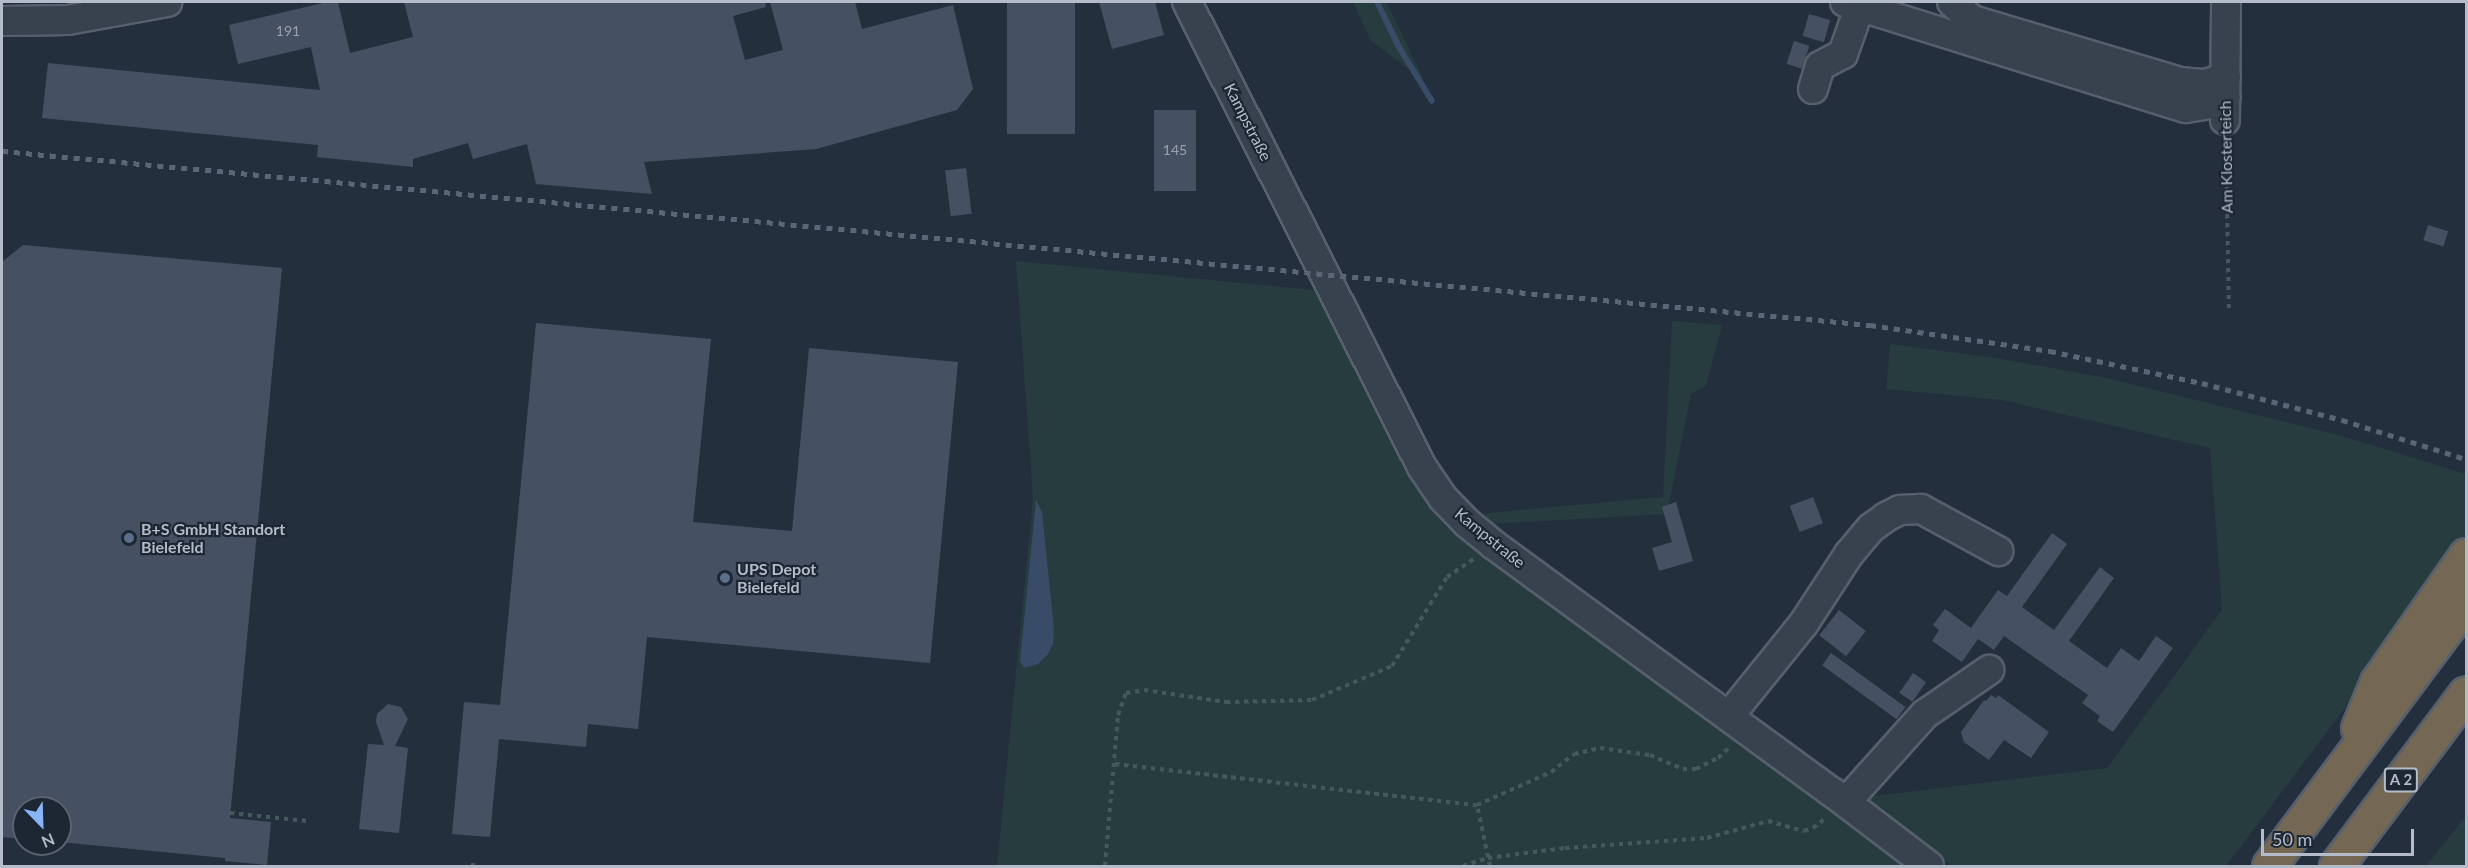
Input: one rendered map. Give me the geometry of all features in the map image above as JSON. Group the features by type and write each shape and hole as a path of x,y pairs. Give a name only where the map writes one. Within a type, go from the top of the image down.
{"highway":[{"path":"2343,766 2377,682 2466,555"},
{"path":"2269,867 2466,603"},
{"name":"A 2","path":"2336,867 2466,693"}],"street":[{"path":"2,21 68,20 167,2"},
{"name":"Kampstraße","path":"1187,2 1422,467 1443,498 1467,523 1494,545 1845,802 1929,867"},
{"path":"1952,2 1972,20 2180,82 2205,84 2226,98"},
{"name":"Am Klosterteich","path":"2226,2 2226,98"},
{"path":"1813,89 1820,66 1843,54 1852,4 2186,108 2210,104 2226,98"},
{"path":"1738,723 1849,554 1871,528 1886,517 1900,510 1921,509 1998,551"},
{"path":"1845,802 1925,714 1989,670"}],"path":[{"name":"Am Klosterteich","path":"2226,98 2229,312"},
{"path":"1105,867 1118,715 1126,693 1144,690 1227,702 1312,700 1392,666 1447,577 1494,545"},
{"path":"1115,764 1477,805 1551,772 1574,754 1600,748 1650,755 1683,769 1696,769 1718,758 1738,723"},
{"path":"1463,867 1488,858 1565,848 1707,838 1768,821 1804,831 1813,828 1845,802"},
{"path":"1477,805 1490,867"},
{"path":"230,813 308,821"}],"green space":[{"path":"1353,2 1386,2 1424,80 1371,41"},
{"path":"1016,261 1314,290 1412,475 1450,526 1821,801 1901,866 997,866 1033,498"},
{"path":"1672,321 1722,325 1706,386 1691,394 1667,514 1487,524 1476,514 1663,497"},
{"path":"1890,344 1996,358 2102,377 2339,435 2466,474 2466,534 2455,554 2418,611 2226,866 1952,866 1857,798 2107,768 2222,610 2210,448 2002,400 1886,389"},
{"path":"2466,816 2466,866 2426,866"}],"water":[{"path":"1036,500 1042,512 1054,629 1053,644 1048,654 1038,664 1024,668 1020,661"}],"building":[{"path":"327,2 338,2 350,53 413,37 404,2 765,2 766,7 733,16 745,60 783,50 770,2 855,2 862,29 953,5 973,89 957,110 816,149 644,162 652,194 536,184 527,144 473,159 468,143 413,159 413,167 317,157 318,145 42,118 48,63 320,90 311,47 238,64 229,25"},
{"path":"1007,2 1075,2 1075,134 1007,134"},
{"path":"1099,2 1155,2 1164,35 1112,49"},
{"path":"1809,14 1830,20 1824,42 1803,36"},
{"path":"1794,41 1809,46 1802,69 1787,64"},
{"path":"1154,110 1196,110 1196,191 1154,191"},
{"path":"966,168 972,214 951,216 945,171"},
{"path":"2428,225 2448,231 2443,246 2423,240"},
{"name":"B+S GmbH Standort Bielefeld","path":"23,245 282,268 230,818 271,822 267,865 225,861 225,858 72,843 72,796 12,796 12,838 2,837 2,262"},
{"name":"UPS Depot Bielefeld","path":"536,323 711,339 693,522 792,531 809,348 958,362 930,663 647,637 638,729 588,724 586,747 499,739 490,837 452,834 464,702 500,705"},
{"path":"1813,497 1823,523 1800,532 1790,506"},
{"path":"1676,502 1693,561 1659,571 1652,548 1672,542 1662,507"},
{"path":"2052,533 2067,544 2022,607 2054,630 2100,567 2114,578 2069,641 2107,668 2121,648 2139,661 2156,636 2173,648 2113,732 2097,721 2100,716 2082,703 2088,695 2004,636 1994,650 1978,639 1962,662 1932,641 1939,630 1933,625 1945,609 1971,628 1998,590 2007,596"},
{"path":"1839,610 1866,631 1846,656 1819,635"},
{"path":"1831,653 1905,707 1897,719 1822,665"},
{"path":"1913,673 1926,682 1912,702 1899,693"},
{"path":"1991,695 1996,698 1998,695 2049,732 2031,758 2004,740 1989,760 1964,742 1961,732 1984,700 1986,701"},
{"path":"388,704 401,707 408,719 395,746 408,748 399,833 359,829 368,744 384,745 376,722 377,714"}],"waterway":[{"path":"1377,2 1399,47 1432,101"}],"railway":[{"path":"2,151 1870,325 2050,351 2202,383 2342,420 2466,459"}],"place":[{"name":"B+S GmbH Standort Bielefeld","path":"129,538"},
{"name":"UPS Depot Bielefeld","path":"725,578"}]}
